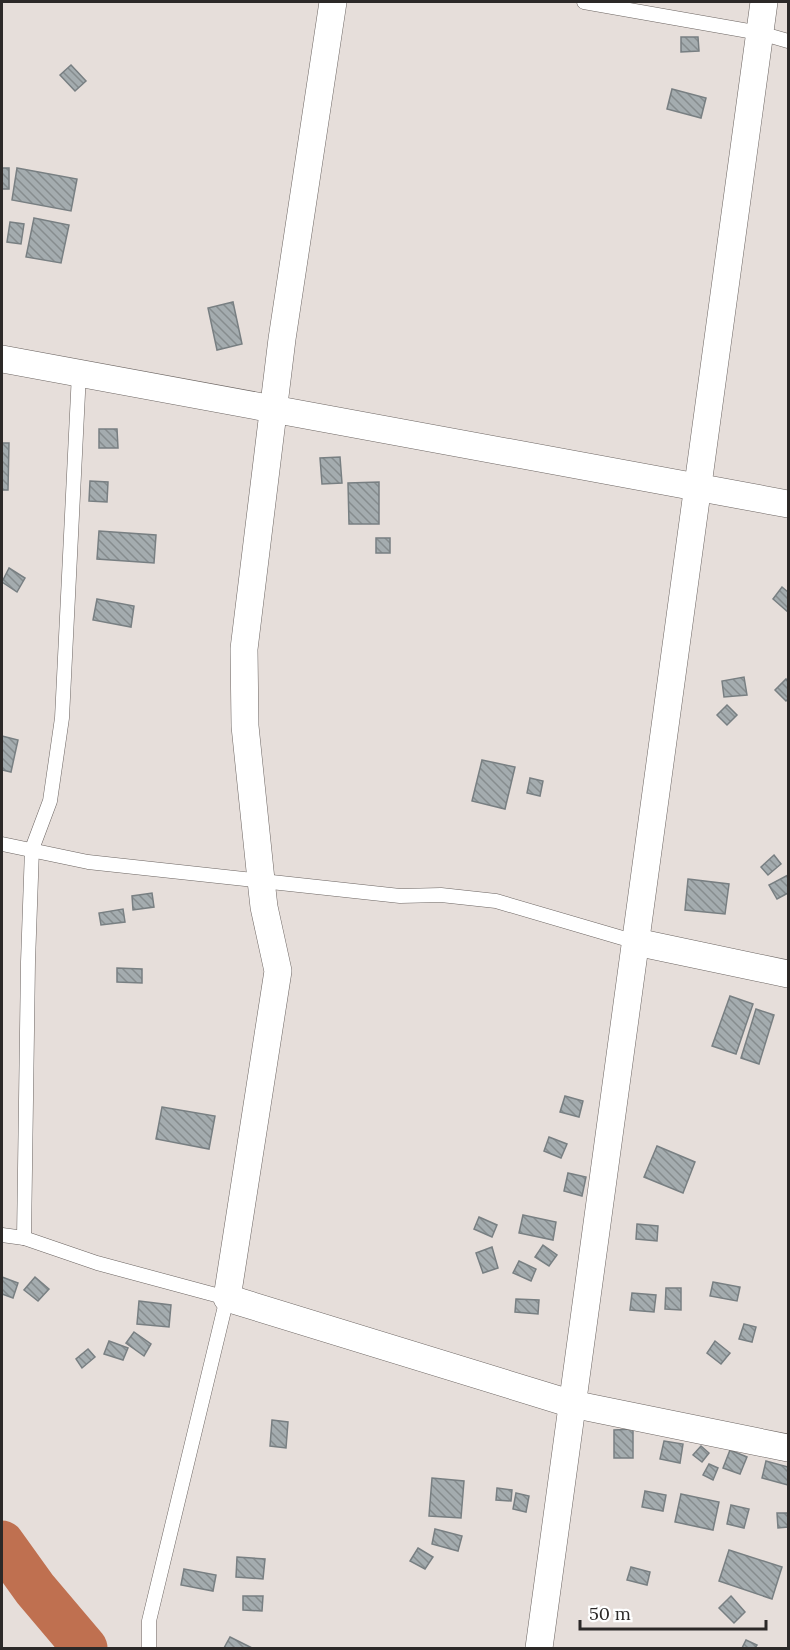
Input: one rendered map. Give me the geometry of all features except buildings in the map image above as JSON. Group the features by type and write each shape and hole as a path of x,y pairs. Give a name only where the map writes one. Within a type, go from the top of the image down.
{"street":[{"path":"333,2 282,339 244,649 245,726 261,880 264,907 278,971 227,1298 572,1404 789,1448"},
{"path":"539,1648 764,2"},
{"path":"2,359 789,504"},
{"path":"636,942 789,974"}],"lane":[{"path":"584,2 789,40"},
{"path":"24,1238 32,849 50,801 62,718 79,373"},
{"path":"2,844 88,862 400,896 441,895 496,901 636,942"},
{"path":"2,1235 24,1238 97,1263 227,1298 149,1621 148,1648"}],"waterway":[{"path":"2,1543 35,1589 85,1648"}]}
